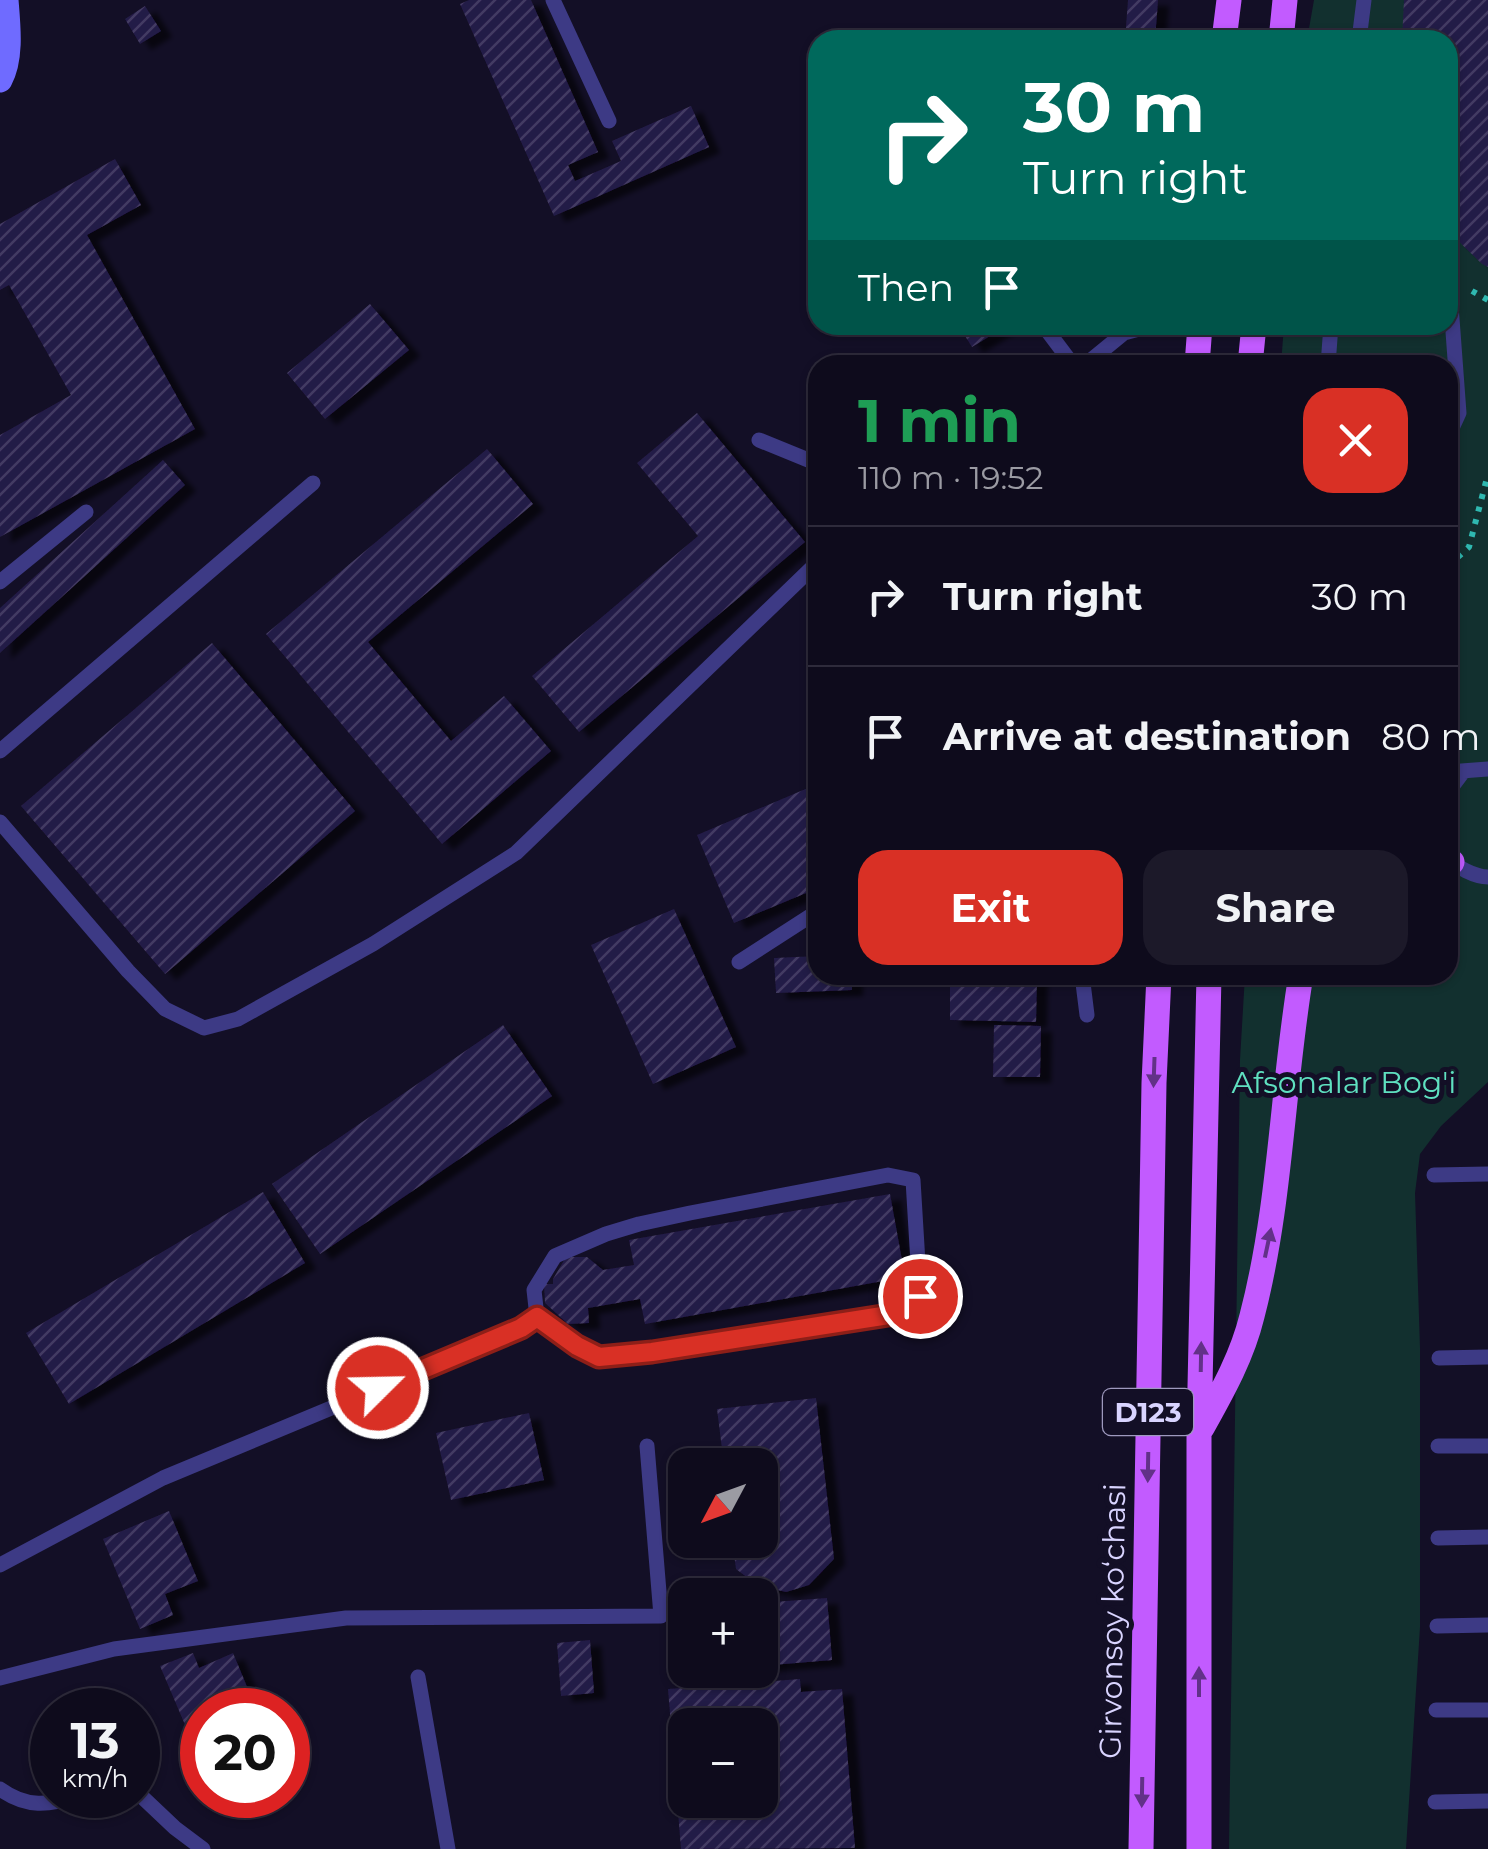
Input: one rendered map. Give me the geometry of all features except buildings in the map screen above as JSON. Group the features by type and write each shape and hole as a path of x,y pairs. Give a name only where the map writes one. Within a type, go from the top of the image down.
{"main road":[{"path":"1225,30 1229,0"},
{"path":"1282,30 1285,0"},
{"name":"Girvonsoy koʻchasi","path":"1141,1849 1159,985"},
{"name":"D123","path":"1199,1849 1199,1432 1209,985"},
{"path":"1199,1432 1230,1378 1252,1319 1272,1226 1299,985"}],"street":[{"path":"0,80 8,26 6,0"}],"lane":[{"path":"553,0 609,121"},
{"path":"1360,30 1364,0"},
{"path":"1097,355 1122,335"},
{"path":"759,440 808,460"},
{"path":"0,751 313,483"},
{"path":"0,582 86,512"},
{"path":"0,822 165,1009 204,1028 238,1019 372,944 516,853 808,572"},
{"path":"1458,772 1488,769"},
{"path":"1458,864 1488,877"},
{"path":"739,962 808,917"},
{"path":"1083,985 1087,1015"},
{"path":"888,1174 913,1180 920,1296 912,1309 652,1352 599,1357 537,1317 534,1290 556,1256 606,1234 656,1220 888,1174"},
{"path":"1434,1175 1488,1174"},
{"path":"0,1565 163,1478 521,1328 537,1317"},
{"path":"1439,1358 1488,1357"},
{"path":"0,1678 114,1649 346,1618 661,1616 648,1446"},
{"path":"1438,1446 1488,1446"},
{"path":"1438,1538 1488,1537"},
{"path":"1437,1626 1488,1625"},
{"path":"418,1677 448,1849"},
{"path":"1436,1710 1488,1710"},
{"path":"0,1789 17,1802 30,1803"},
{"path":"1434,1802 1488,1802"},
{"path":"160,1813 203,1849"}],"path":[{"path":"1458,557 1469,547 1488,474"}],"green space":[{"name":"Afsonalar Bog'i","path":"1314,0 1488,0 1488,1082 1441,1126 1420,1154 1415,1193 1420,1348 1420,1627 1406,1849 1229,1849 1240,1060 1244,985 1458,985 1458,355 1282,355 1283,335 1458,335 1458,30 1309,30"}],"route":[{"path":"378,1388 521,1328 537,1317 599,1357 895,1314 912,1309 920,1296"}]}
